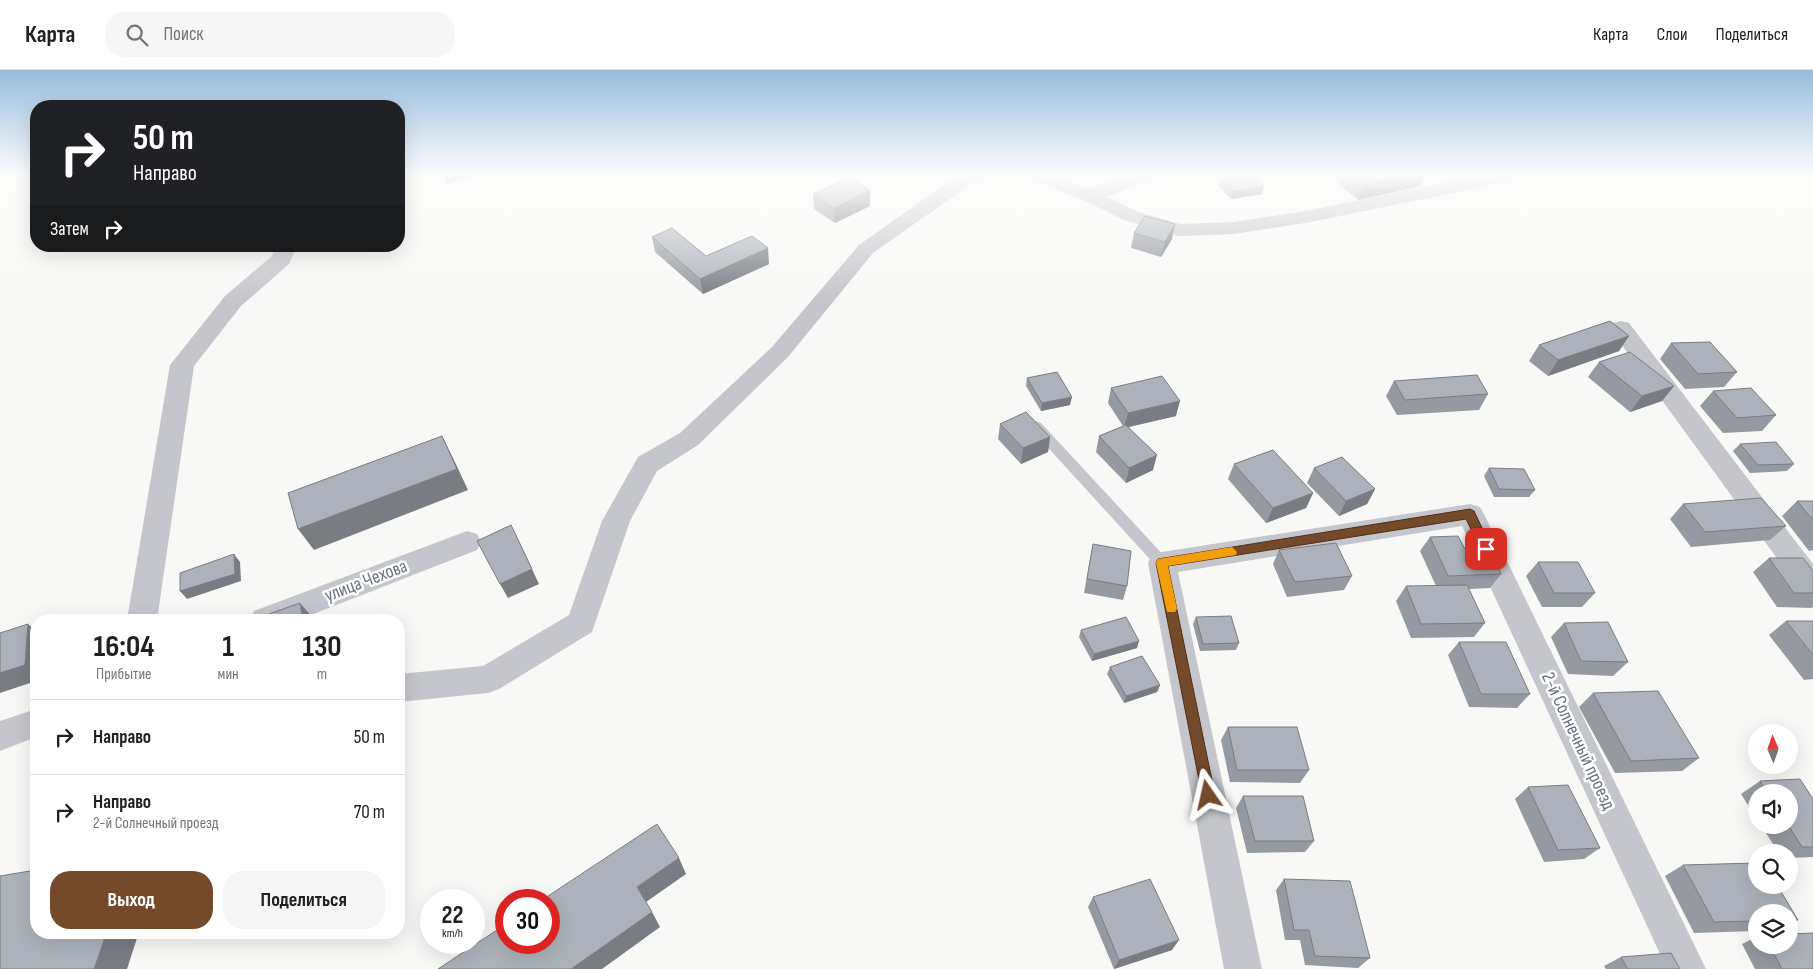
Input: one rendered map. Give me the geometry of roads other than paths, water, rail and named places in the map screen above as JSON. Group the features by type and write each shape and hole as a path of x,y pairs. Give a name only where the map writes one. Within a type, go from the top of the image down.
{"street":[{"path":"405,687 488,680 581,623 616,521 647,464 689,439 780,352 866,249 911,217"},
{"path":"1134,217 1179,230 1234,228 1305,217"},
{"path":"143,614 182,366 233,301 281,259 284,252"},
{"path":"1620,328 1813,586"},
{"name":"2-й Солнечный проезд","path":"1162,563 1470,514 1687,969"},
{"name":"улица Чехова","path":"281,614 467,542"},
{"path":"1162,563 1243,969"},
{"path":"0,736 30,725"}],"lane":[{"path":"1032,422 1162,563"}]}
